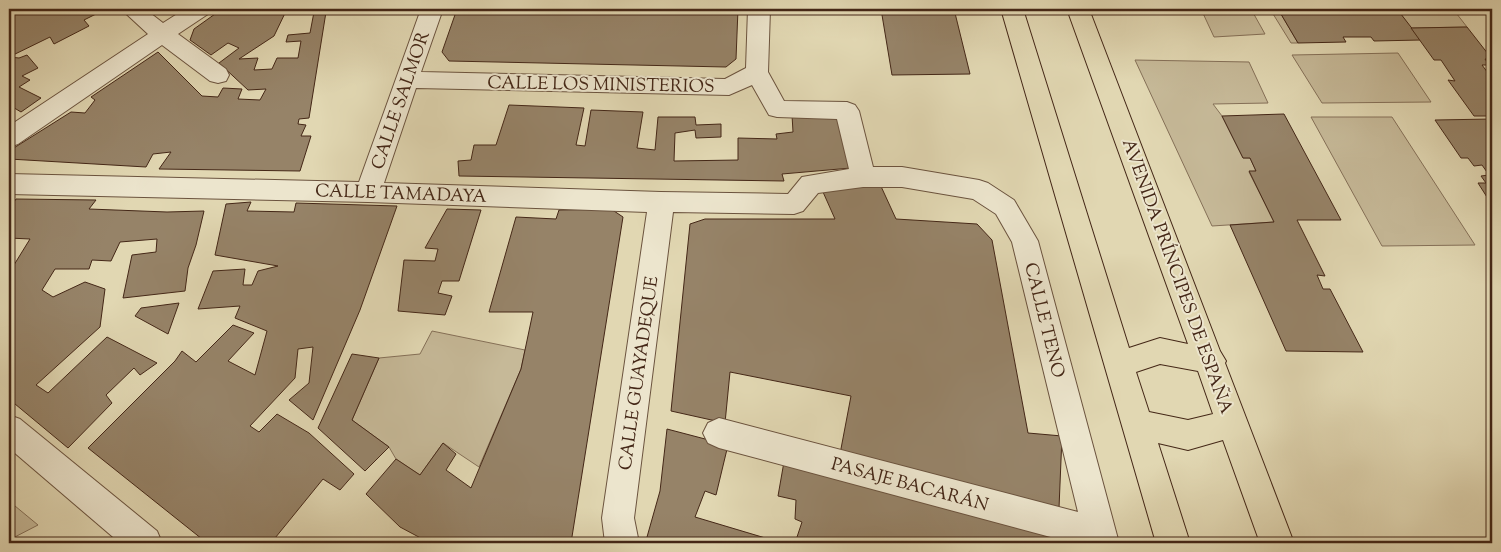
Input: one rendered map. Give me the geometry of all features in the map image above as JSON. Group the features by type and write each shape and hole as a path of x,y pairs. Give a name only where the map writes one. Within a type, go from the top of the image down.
{"main road":[{"path":"1012,9 1173,543"},
{"name":"AVENIDA PRÍNCIPES DE ESPAÑA","path":"1078,9 1211,361 1277,543"},
{"path":"1120,364 1160,351 1211,361"},
{"path":"1138,424 1188,435 1232,423"}],"street":[{"path":"132,9 162,34 218,75"},
{"path":"9,138 200,9"},
{"name":"CALLE SALMOR","path":"368,192 432,9"},
{"path":"759,9 757,72 777,109 847,112 863,177"},
{"name":"CALLE LOS MINISTERIOS","path":"407,80 729,87 757,72"},
{"name":"CALLE TENO","path":"794,204 811,184 863,177 902,177 979,190 1005,207 1025,241 1101,539"},
{"name":"CALLE TAMADAYA","path":"9,184 794,204"},
{"name":"CALLE GUAYADEQUE","path":"622,543 618,518 661,202"},
{"path":"9,429 145,543"},
{"name":"PASAJE BACARÁN","path":"719,433 1101,539"}],"shaded area":[{"path":"1201,9 1251,9 1265,34 1214,37"},
{"path":"1270,9 1278,9 1298,43 1291,43"},
{"path":"1397,9 1453,9 1467,27 1411,28"},
{"path":"1398,53 1431,102 1322,103 1292,55"},
{"path":"1135,60 1249,62 1268,103 1213,104 1222,116 1243,158 1250,158 1256,171 1249,172 1274,222 1212,226"},
{"path":"1311,117 1392,117 1475,245 1382,246"},
{"path":"432,331 525,350 521,369 479,467 443,443 420,475 396,459 389,447 352,420 379,358 420,354"},
{"path":"9,501 38,525 9,540"}],"building":[{"path":"9,9 100,9 102,11 84,20 89,26 54,44 50,37 9,57"},
{"path":"155,9 185,9 160,13"},
{"path":"222,9 287,9 274,36 239,59 258,58 254,70 272,69 277,58 298,58 301,41 286,42 288,35 310,33 314,12 326,12 309,118 299,119 298,124 306,125 301,136 311,136 300,171 159,169 171,152 153,154 146,167 9,159 9,151 71,112 85,113 95,100 91,97 158,52 202,96 218,97 223,88 242,89 238,99 260,100 266,89 248,90 219,63 239,48 228,43 211,55 190,40 194,29"},
{"path":"457,9 738,9 736,59 726,67 449,61 442,52"},
{"path":"881,9 954,9 970,74 892,75"},
{"path":"1278,9 1331,9 1335,14 1346,14 1342,9 1397,9 1421,40 1374,41 1371,37 1343,37 1346,42 1298,43"},
{"path":"1467,27 1492,59 1485,59 1489,65 1482,65 1488,73 1492,73 1492,116 1474,116 1448,80 1455,81 1441,60 1434,60 1411,28"},
{"path":"27,55 38,68 22,76 30,80 19,87 41,98 21,112 11,106 9,107 9,57 19,58"},
{"path":"509,105 584,108 576,145 585,146 591,110 643,112 637,148 655,150 658,117 695,117 696,125 721,124 721,137 696,138 695,130 675,133 674,161 738,160 738,138 777,139 776,134 793,132 792,115 841,116 851,168 782,174 784,181 459,176 458,161 471,160 474,145 496,145"},
{"path":"1284,114 1341,220 1297,220 1325,276 1317,275 1323,289 1330,289 1363,352 1286,351 1230,225 1274,222 1249,171 1256,171 1250,158 1243,158 1222,116"},
{"path":"1492,119 1492,205 1478,183 1486,183 1481,176 1489,175 1482,165 1474,166 1468,158 1461,158 1435,120"},
{"path":"879,182 896,219 977,224 992,240 1028,433 1062,436 1059,508 993,499 993,490 840,454 851,396 730,372 725,423 671,411 690,224 705,219 835,219 823,192"},
{"path":"16,199 96,200 89,209 167,212 204,211 188,268 185,291 123,298 132,255 156,252 157,239 120,242 111,261 92,260 89,269 55,269 42,290 53,297 85,282 105,289 100,327 36,385 48,393 107,337 157,363 140,375 134,368 106,395 112,403 68,448 9,399 9,273 30,239 9,238 9,209"},
{"path":"251,202 247,211 294,212 296,203 397,206 360,310 313,420 289,400 309,383 313,347 298,349 295,378 250,426 259,432 277,414 309,433 354,474 340,490 323,479 271,543 207,543 88,448 175,361 182,351 196,362 233,325 254,333 228,361 255,375 267,331 235,318 240,306 198,309 213,271 245,269 243,285 252,285 258,271 278,266 215,255 226,204"},
{"path":"447,209 481,210 459,281 442,281 438,293 452,296 445,315 398,311 404,260 435,261 438,249 425,248"},
{"path":"611,209 623,217 571,543 430,543 400,527 366,494 396,459 420,475 443,443 456,454 446,470 471,488 521,369 533,312 489,312 516,217 556,219 559,210"},
{"path":"179,303 168,334 135,316 141,308"},
{"path":"352,354 379,358 352,420 389,447 365,471 318,428"},
{"path":"667,429 728,445 716,495 705,491 695,517 772,540 771,543 653,543 647,537 660,491"},
{"path":"785,456 1079,535 1081,543 795,543 802,522 795,519 796,500 778,496"}]}
